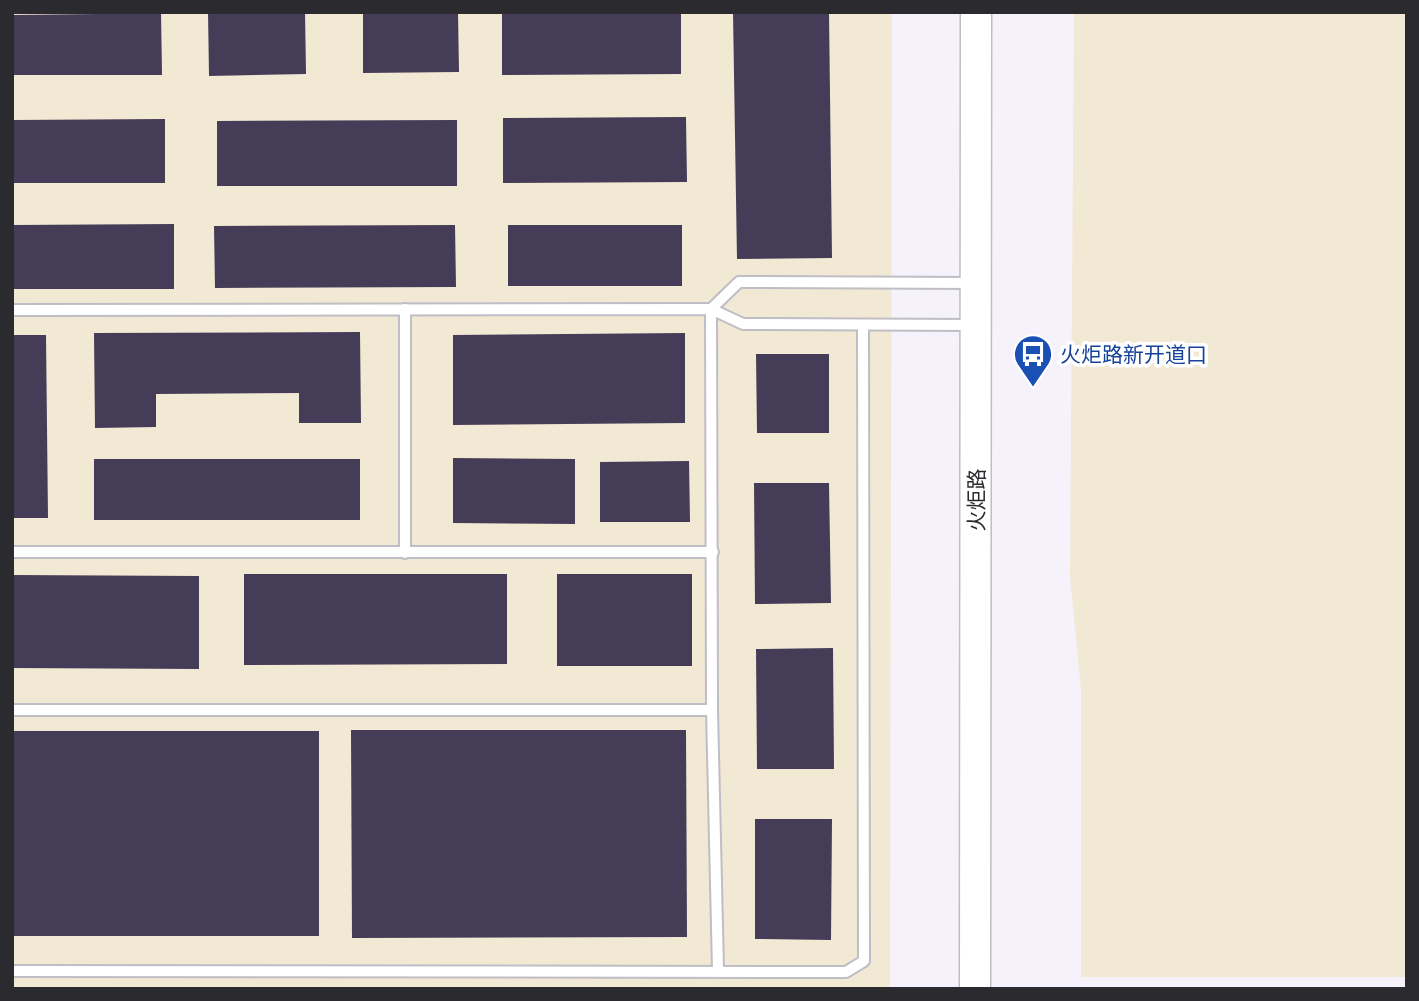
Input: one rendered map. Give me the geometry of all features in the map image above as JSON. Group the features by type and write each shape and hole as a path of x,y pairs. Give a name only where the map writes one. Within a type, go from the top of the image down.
{"main road":[{"name":"火炬路","path":"975,989 976,12"}],"lane":[{"path":"719,970 712,710 711,309 739,282 975,283"},
{"path":"405,309 405,553"},
{"path":"12,310 711,309 743,324 976,325"},
{"path":"12,971 846,972 864,961 863,325"},
{"path":"12,552 713,552"},
{"path":"12,710 712,710"}],"shaded area":[{"path":"12,12 892,12 890,989 12,989"},
{"path":"1074,12 1407,12 1407,977 1081,977 1081,691 1070,576"}],"building":[{"path":"161,12 162,75 12,75 12,15"},
{"path":"208,12 305,12 306,74 209,76"},
{"path":"363,12 458,12 459,72 363,73"},
{"path":"502,12 681,14 681,74 502,75"},
{"path":"733,12 829,12 832,258 737,259"},
{"path":"686,117 687,182 503,183 503,118"},
{"path":"165,119 165,183 12,183 12,120"},
{"path":"457,120 457,186 217,186 217,121"},
{"path":"174,224 174,289 12,289 12,225"},
{"path":"455,225 456,287 215,288 214,226"},
{"path":"508,225 682,225 682,286 508,286"},
{"path":"360,332 361,423 299,423 299,393 156,394 156,427 95,428 94,333"},
{"path":"685,333 685,423 453,425 453,335"},
{"path":"12,335 46,335 48,518 12,518"},
{"path":"756,354 829,354 829,433 757,433"},
{"path":"453,458 575,459 575,524 453,523"},
{"path":"94,459 360,459 360,520 94,520"},
{"path":"689,461 690,522 600,522 600,462"},
{"path":"754,483 829,483 831,603 755,604"},
{"path":"244,574 507,574 507,664 244,665"},
{"path":"557,574 692,574 692,666 557,666"},
{"path":"12,575 199,576 199,669 12,668"},
{"path":"833,648 834,769 757,769 756,649"},
{"path":"351,730 686,730 687,937 352,938"},
{"path":"12,731 319,731 319,936 12,936"},
{"path":"755,819 832,819 831,940 755,939"}],"place":[{"name":"火炬路新开道口","path":"1033,388"}]}
